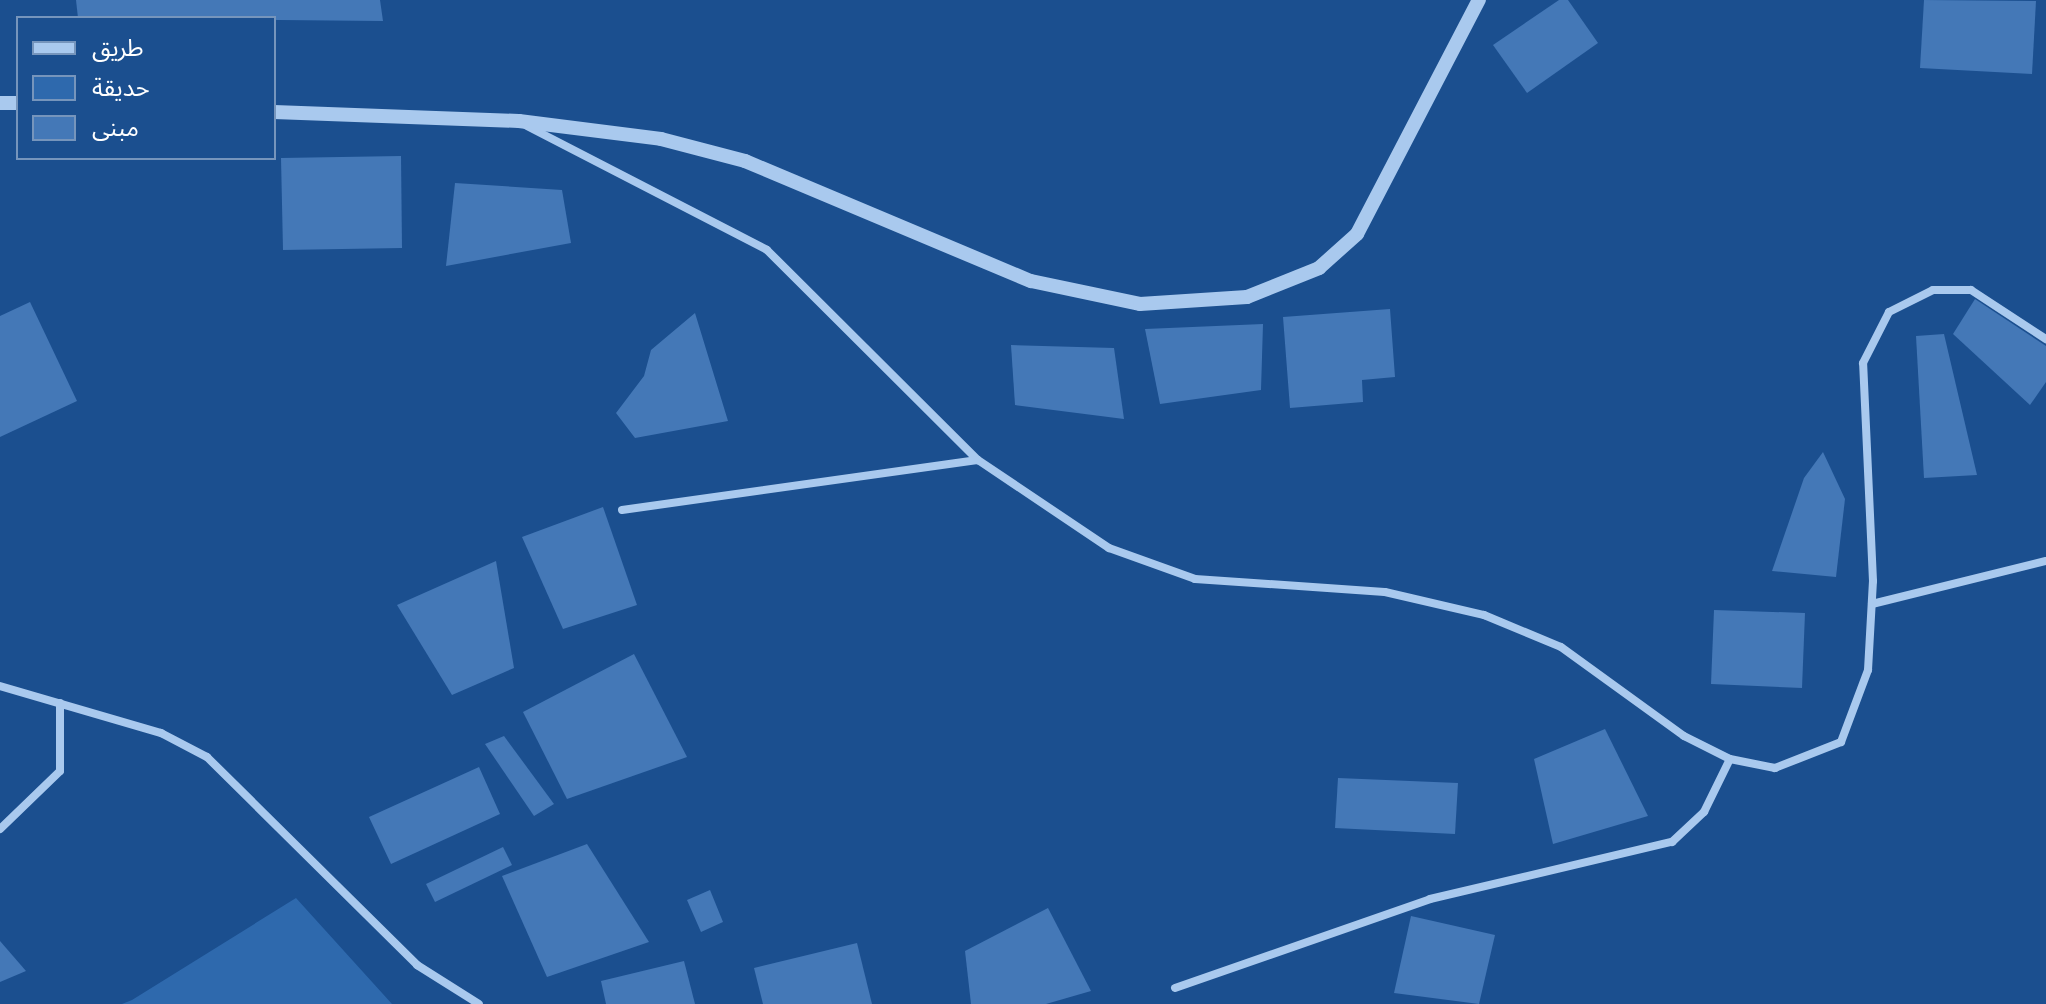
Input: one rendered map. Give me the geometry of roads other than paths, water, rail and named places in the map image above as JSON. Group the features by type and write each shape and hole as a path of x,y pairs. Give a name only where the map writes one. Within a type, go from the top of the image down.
{"street":[{"path":"276,112 519,121 661,139 745,161 1031,281 1140,304 1247,297 1319,268 1357,234 1479,0"},
{"path":"519,121 767,250 978,460 1109,548 1195,579 1385,592 1484,615 1561,647 1684,736 1730,759 1775,768 1841,742 1868,670 1872,604 1863,363 1889,312 1933,290 1971,290 2046,339"},
{"path":"622,510 978,460"},
{"path":"1872,604 2046,561"},
{"path":"0,686 161,733 207,757 417,965 479,1004"},
{"path":"0,829 60,771 60,703"},
{"path":"1175,988 1430,899 1580,870 1672,842 1704,812 1730,759"}]}
